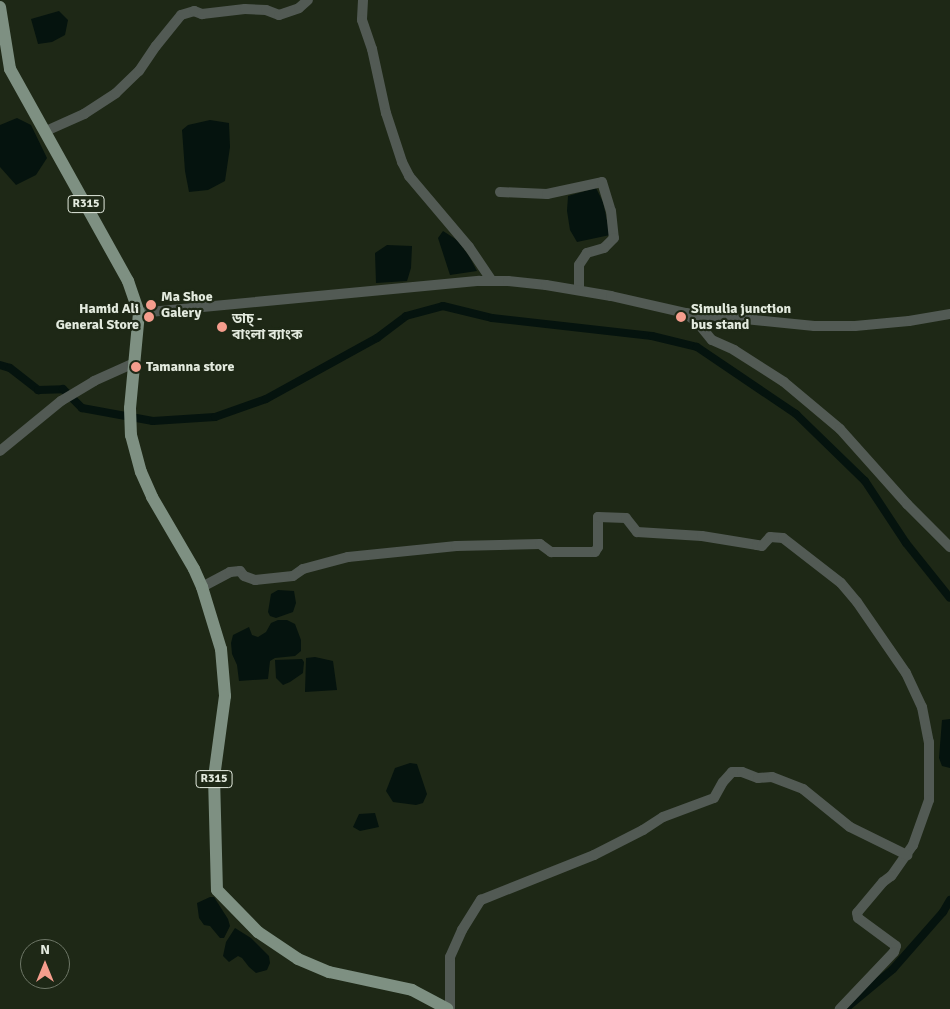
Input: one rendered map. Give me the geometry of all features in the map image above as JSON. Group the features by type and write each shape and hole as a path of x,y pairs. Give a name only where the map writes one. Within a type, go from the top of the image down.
{"main road":[{"name":"R315","path":"0,7 10,69 128,281 139,313 130,408 131,435 141,472 202,587 221,650 225,696 214,777 217,890 258,932 298,958 328,972 412,990 449,1009"}],"street":[{"path":"46,132 84,114 116,93 139,71 181,15 194,11 202,14 245,8 266,10 279,15 300,8 308,0"},
{"path":"363,0 362,20 374,56 386,114 402,162 409,176 469,247 492,281"},
{"path":"500,192 547,194 602,182 611,211 614,238 604,248 587,253 579,266 579,290"},
{"path":"139,313 492,281 546,284 685,313 814,326 856,326 909,321 950,314"},
{"path":"685,313 712,340 734,350 784,382 840,429 907,504 950,547"},
{"path":"0,450 61,401 94,381 134,363"},
{"path":"202,587 230,572 240,571 244,576 255,580 293,576 303,569 348,557 456,546 540,544 551,552 595,552 598,547 598,517 626,518 637,532 710,537 762,546 770,537 783,538 841,583 857,602 906,673 922,707 930,762 929,800 913,845 891,876 883,882 857,913 858,918 896,946 894,952 840,1009"},
{"path":"449,1009 450,958 462,930 481,900 594,855 663,817 714,798 722,782 732,772 742,772 758,778 772,777 804,789 850,827 907,855"}],"shaded area":[{"path":"59,11 68,20 65,35 52,42 38,44 31,19"},
{"path":"17,118 31,125 47,158 36,175 16,185 0,167 0,125"},
{"path":"210,120 229,123 230,147 225,181 208,190 189,192 185,171 182,130 188,125"},
{"path":"596,188 603,202 610,235 577,242 570,230 567,211 568,196"},
{"path":"443,231 457,240 477,271 450,275 438,238"},
{"path":"387,245 412,246 411,268 407,281 376,283 375,253"},
{"path":"278,590 294,591 296,603 293,612 276,618 270,616 268,612 271,594"},
{"path":"278,620 287,620 295,624 301,640 301,651 295,656 275,658 270,661 268,679 239,681 237,665 232,654 231,643 233,635 249,627 252,635 258,637 266,632 271,623"},
{"path":"315,657 333,661 337,690 305,692 306,658"},
{"path":"302,659 304,662 303,673 283,685 276,678 275,660"},
{"path":"950,719 950,768 942,766 939,758 942,720"},
{"path":"410,763 417,764 427,794 423,803 416,805 393,802 386,791 395,768"},
{"path":"375,813 379,827 360,831 353,827 359,814"},
{"path":"214,897 228,919 230,926 224,938 220,938 210,926 204,925 199,918 197,903"},
{"path":"235,928 251,938 269,956 270,963 267,970 256,973 242,958 238,956 229,962 223,956 226,942"}],"waterway":[{"path":"0,365 10,368 38,390 63,389 82,408 153,421 215,417 266,399 377,338 406,316 443,306 492,318 652,336 697,347 796,414 865,481 906,543 950,598"},
{"path":"845,1009 893,969 943,912 950,900"}],"place":[{"name":"Ma Shoe Galery","path":"151,305"},
{"name":"Hamid Ali General Store","path":"149,317"},
{"name":"Simulia junction bus stand","path":"681,317"},
{"name":"ডাচ্ - বাংলা ব্যাংক","path":"222,327"},
{"name":"Tamanna store","path":"136,367"}]}
